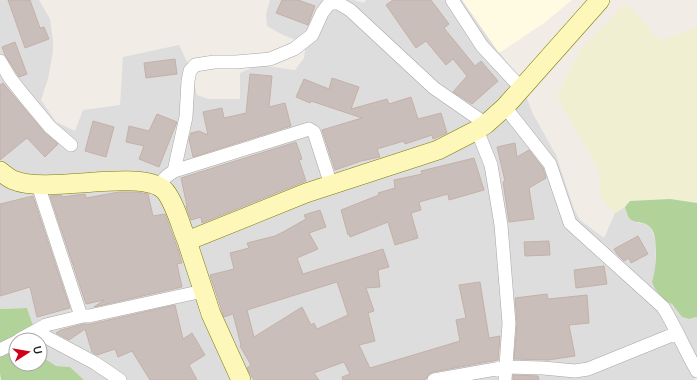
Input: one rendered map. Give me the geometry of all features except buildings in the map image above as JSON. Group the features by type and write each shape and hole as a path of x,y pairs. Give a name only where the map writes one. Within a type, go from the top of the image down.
{"street":[{"path":"452,0 482,46 522,89"},
{"path":"187,242 306,194 438,150 482,127 505,107 522,89 600,0"},
{"path":"174,171 186,117 190,71 196,65 214,62 270,59 294,49 312,34 322,13 328,5 338,3 350,10 434,88 482,127 491,165 501,225 509,323 506,374"},
{"path":"0,61 10,78 50,127 71,145"},
{"path":"505,107 550,164 570,223 663,307 697,371"},
{"path":"157,186 174,171 309,129 314,132 331,185"},
{"path":"0,171 12,180 38,185 135,181 146,182 157,186 166,192 187,242 211,314 241,380"},
{"path":"38,185 80,313 83,316"},
{"path":"35,331 46,325 83,316 90,316 203,291"},
{"path":"35,331 95,363 120,380"},
{"path":"434,380 588,369 677,333"}],"shaded area":[{"path":"0,0 39,0 50,19 53,52 48,79 41,100 56,122 75,131 83,110 120,105 123,57 179,45 190,68 197,95 208,99 240,99 240,73 258,65 295,70 304,58 306,44 283,35 267,26 266,14 270,0 354,0 364,3 366,0 462,0 516,75 523,88 533,114 556,155 574,209 580,220 604,238 615,213 625,207 626,214 638,223 645,224 651,228 656,243 655,276 652,282 665,301 672,304 682,317 689,319 697,317 697,374 694,377 695,380 84,380 70,367 56,366 48,361 48,332 35,332 27,308 0,309"},
{"path":"462,0 572,0 544,23 499,53"}],"green space":[{"path":"625,4 645,23 653,35 663,40 697,27 697,203 670,199 630,201 625,207 615,213 602,200 599,172 585,144 569,119 557,96 580,50"},
{"path":"670,199 697,203 697,317 689,319 682,317 672,304 665,301 655,289 652,282 655,270 656,255 654,233 647,225 629,218 625,207 630,201"},
{"path":"27,308 35,332 8,332 8,372 48,372 48,361 56,366 70,367 84,380 1,380 0,309"}]}
